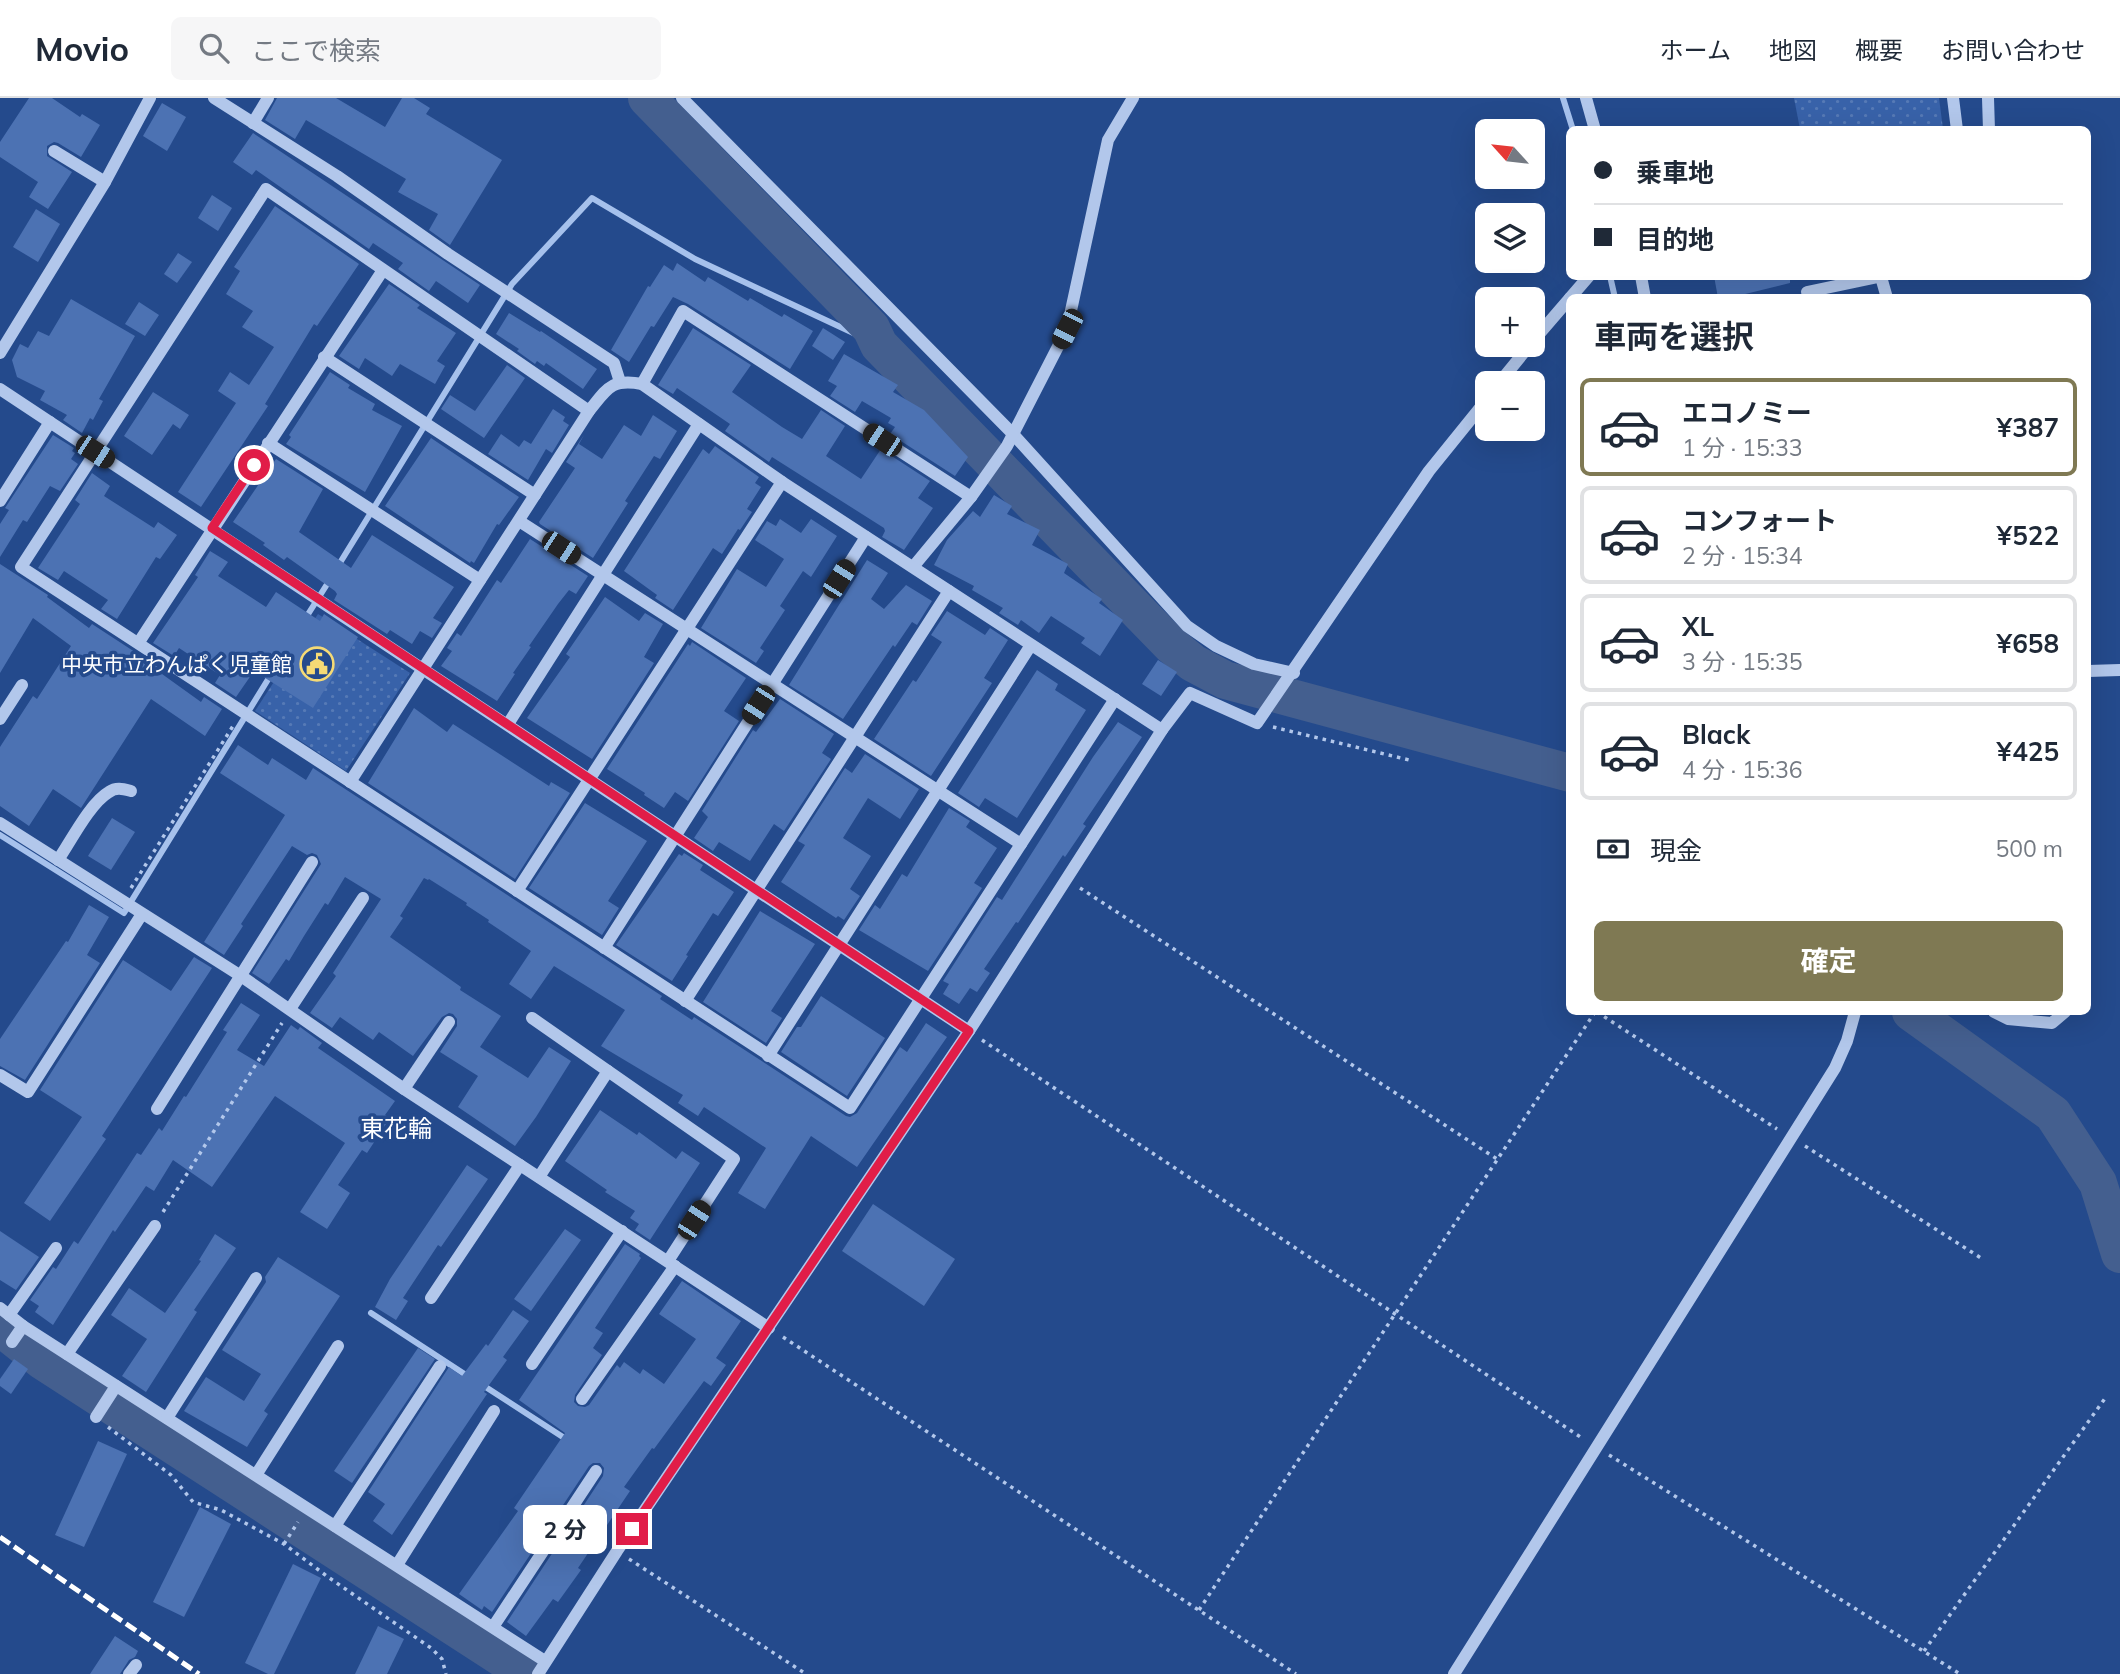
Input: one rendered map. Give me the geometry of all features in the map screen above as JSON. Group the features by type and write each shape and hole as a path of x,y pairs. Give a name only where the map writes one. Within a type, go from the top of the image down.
{"street":[{"path":"0,353 105,182 150,98"},
{"path":"214,98 337,176 614,363 620,382"},
{"path":"253,123 268,98"},
{"path":"682,98 1187,626 1216,646 1290,678"},
{"path":"913,567 989,474 1010,440 1067,329 1108,140 1133,98"},
{"path":"1586,98 1594,126"},
{"path":"1953,98 1956,126"},
{"path":"1988,98 1989,126"},
{"path":"54,150 105,182"},
{"path":"589,411 266,189 21,568 139,642 849,1108 1115,699"},
{"path":"139,642 383,270"},
{"path":"1573,294 1586,280"},
{"path":"1807,292 1867,280"},
{"path":"1545,327 1566,303"},
{"path":"642,384 683,311 971,497"},
{"path":"324,357 535,495"},
{"path":"1509,371 1520,357"},
{"path":"349,782 589,411 611,385 620,382 642,384 782,482 1162,730"},
{"path":"0,389 969,1031"},
{"path":"56,1248 5,1312 22,1328 67,1354 494,1627 542,1668 617,1551 969,1031 1162,730 1190,692 1257,723 1429,471 1475,414"},
{"path":"0,501 50,422"},
{"path":"508,724 699,424"},
{"path":"268,443 480,580"},
{"path":"517,891 782,482"},
{"path":"519,521 1021,844"},
{"path":"604,948 866,537"},
{"path":"685,1001 949,590"},
{"path":"768,1056 1031,645"},
{"path":"2091,671 2120,670"},
{"path":"0,719 22,685"},
{"path":"58,860 97,802 110,791 121,788 131,792"},
{"path":"0,823 241,976 404,1089 769,1328"},
{"path":"157,1109 312,862"},
{"path":"290,1009 363,898"},
{"path":"0,1076 28,1092 141,913"},
{"path":"1454,1674 1835,1068 1854,1015"},
{"path":"1999,1015 2008,1019 2052,1024 2062,1015"},
{"path":"532,1018 734,1159 672,1263 582,1399"},
{"path":"404,1089 449,1023"},
{"path":"539,1177 608,1071"},
{"path":"430,1298 520,1165"},
{"path":"67,1354 155,1226"},
{"path":"531,1364 622,1231"},
{"path":"167,1418 256,1279"},
{"path":"12,1342 22,1328"},
{"path":"256,1475 338,1346"},
{"path":"335,1526 440,1366"},
{"path":"96,1417 115,1386"},
{"path":"397,1565 494,1411"},
{"path":"494,1627 596,1471"}],"path":[{"path":"124,902 243,712"},
{"path":"1257,723 1409,760"},
{"path":"1067,879 1497,1159"},
{"path":"155,1226 290,1009"},
{"path":"1199,1610 1593,1015"},
{"path":"969,1031 1597,1447 1959,1674"},
{"path":"769,1328 1296,1674"},
{"path":"1924,1651 2106,1397"},
{"path":"96,1417 171,1475 193,1502 221,1510 284,1544 431,1647 442,1659 446,1674"},
{"path":"284,1544 300,1518"},
{"path":"617,1551 806,1674"}],"shaded area":[{"path":"1794,98 1939,98 1943,126 1799,126"},
{"path":"318,614 410,673 346,771 255,711"}],"building":[{"path":"29,98 52,98 80,117 82,114 100,125 81,157 58,143 47,146 47,156 72,172 48,209 29,197 38,182 0,157 0,142"},
{"path":"277,98 336,98 385,127 402,98 414,98 430,108 426,114 502,160 450,245 429,230 438,214 398,192 406,179 306,120 295,139 265,120"},
{"path":"162,103 186,117 167,151 143,136"},
{"path":"253,133 480,285 468,303 436,281 429,291 398,269 403,263 373,243 369,249 256,170 252,175 233,162"},
{"path":"212,195 232,208 218,231 198,218"},
{"path":"275,206 359,264 317,326 314,324 265,404 268,406 201,507 178,492 236,403 218,391 230,372 249,385 274,347 242,327 253,311 226,294 240,271 234,267"},
{"path":"36,209 60,224 38,262 13,247"},
{"path":"178,253 192,262 177,283 164,274"},
{"path":"677,263 705,282 708,277 748,301 750,298 813,331 790,369 673,297 629,362 611,350 648,286 650,287 664,265 673,271"},
{"path":"1715,280 1790,280 1790,283 1745,294 1717,294"},
{"path":"389,284 420,305 417,308 456,333 437,361 445,366 435,384 400,364 392,376 365,358 359,369 339,356"},
{"path":"71,299 135,336 99,399 103,401 93,420 90,418 82,433 63,420 67,415 40,400 45,391 17,377 12,360 20,344 28,348 38,331 49,336"},
{"path":"139,302 159,315 145,336 125,324"},
{"path":"509,313 597,369 583,389 546,363 544,366 537,361 535,364 517,351 519,349 496,334"},
{"path":"693,328 751,365 732,392 782,427 802,439 821,410 845,426 826,456 861,479 881,449 930,481 918,498 933,508 904,550 882,537 884,528 772,457 769,462 725,431 730,424 677,388 673,394 658,385"},
{"path":"823,328 845,342 833,360 812,346"},
{"path":"844,354 898,385 893,392 924,410 968,457 955,476 890,434 895,427 888,423 891,418 862,401 855,412 830,396 837,386 828,381"},
{"path":"507,365 525,378 484,438 441,409 450,395 475,411"},
{"path":"330,372 350,385 348,388 375,404 372,410 402,426 365,492 286,444 291,437 289,435"},
{"path":"153,392 189,415 180,429 173,424 152,455 124,436"},
{"path":"553,409 565,417 563,421 569,425 552,453 546,449 528,480 488,454 501,434 519,447 524,440 531,444"},
{"path":"653,415 677,431 660,459 654,456 593,558 540,524 575,468 566,462 584,435 579,444 602,459 624,425 641,436"},
{"path":"53,435 74,448 72,451 75,453 71,459 78,464 60,491 50,486 27,522 23,520 0,557 0,524 9,510 5,508"},
{"path":"431,438 519,497 499,525 497,524 474,563 470,563 385,506"},
{"path":"715,446 759,477 755,483 761,487 747,509 752,512 740,530 738,529 722,554 713,548 673,610 624,571 703,449 709,454"},
{"path":"276,459 323,489 299,532 351,568 372,535 454,587 433,618 442,623 432,638 420,631 412,644 390,630 387,634 334,600 337,594 335,591 287,557 284,560 263,545 265,543 233,522"},
{"path":"92,473 110,486 104,496 154,528 158,522 177,535 160,559 156,557 117,619 101,609 108,600 64,571 58,580 38,568 80,504 75,500"},
{"path":"994,495 1012,506 1007,514 1040,530 1032,545 1068,564 1064,573 1102,599 1099,603 1123,620 1100,656 1081,643 1085,638 1051,616 1039,633 1021,620 1018,625 999,613 1003,608 972,590 974,586 934,565 947,540 973,511 980,517"},
{"path":"780,519 801,533 811,519 837,536 811,577 803,571 780,606 785,610 760,648 764,651 756,663 701,628 737,569 766,587 784,559 755,540 767,521 776,526"},
{"path":"530,539 588,576 576,594 569,590 558,604 529,646 531,647 497,701 441,666 452,651 447,648 457,633 461,636 497,580 501,583"},
{"path":"210,551 228,562 218,576 266,607 276,592 320,621 324,614 358,637 313,708 254,671 236,697 215,683 220,675 179,648 174,656 153,643 198,577 195,575"},
{"path":"867,560 888,573 871,599 884,609 906,585 932,601 917,625 912,622 895,647 893,645 843,719 789,685"},
{"path":"0,564 48,595 47,597 89,628 92,624 164,671 162,674 201,702 204,697 222,709 205,736 151,699 81,808 53,789 29,826 0,806 0,747 33,696 37,699 71,646 33,618 0,673"},
{"path":"605,597 639,621 645,613 663,624 644,657 654,663 592,759 527,718 570,657 566,654"},
{"path":"947,611 985,635 990,628 1008,640 984,678 992,683 931,776 874,739 942,642 931,635"},
{"path":"692,642 746,678 724,711 739,721 688,801 675,792 664,808 607,769 688,644 690,646"},
{"path":"1158,660 1177,672 1161,696 1142,684"},
{"path":"1037,670 1058,684 1055,690 1086,710 1017,818 985,798 979,807 958,793"},
{"path":"780,699 834,734 822,753 831,759 784,831 774,824 750,861 719,842 713,851 694,838 708,817 702,811 753,730 756,732"},
{"path":"414,708 447,732 453,724 549,786 551,782 570,793 515,879 368,783"},
{"path":"1118,722 1142,737 1083,824 1086,826 1065,857 1063,855 984,969 990,973 977,992 970,988 959,1004 943,994 949,984 943,981 997,897 1002,900"},
{"path":"238,745 268,765 272,758 306,780 313,768 662,996 660,999 692,1020 694,1017 846,1116 857,1113 900,1047 907,1052 926,1023 947,1037 857,1167 811,1136 765,1209 738,1193 766,1148 704,1107 698,1116 678,1103 683,1095 601,1046 625,1010 554,966 531,999 509,984 531,951 488,922 489,920 466,905 467,903 424,878 390,937 461,987 460,990 501,1016 480,1047 528,1078 549,1047 571,1061 515,1146 458,1107 478,1076 440,1052 457,1026 457,1019 453,1014 442,1017 413,1056 379,1032 373,1040 340,1017 332,1028 310,1013 336,976 333,973 381,899 345,877 328,905 325,903 289,961 286,959 269,984 252,973 321,864 317,855 307,855 292,846 224,955 204,942 285,815 220,773"},
{"path":"865,754 919,789 900,819 868,798 843,838 871,856 850,889 860,896 844,920 838,916 836,918 781,882 805,845 798,841 845,768 852,773"},
{"path":"585,803 647,841 608,901 619,908 602,935 529,888"},
{"path":"949,808 970,821 966,827 997,848 974,883 982,888 928,971 859,930 875,905 880,909 902,874 907,877"},
{"path":"112,818 135,832 111,870 88,856"},
{"path":"684,853 703,865 700,870 734,892 718,916 713,913 672,981 616,945 679,854 682,856"},
{"path":"89,905 109,917 87,955 100,963 25,1080 0,1066 0,1039 66,941 68,942"},
{"path":"760,911 815,944 771,1011 782,1018 766,1043 703,1002"},
{"path":"194,957 212,968 102,1136 106,1139 50,1221 24,1203 82,1117 40,1090 123,960 171,991"},
{"path":"821,996 885,1038 847,1096 781,1052"},
{"path":"241,1003 260,1015 237,1050 264,1066 291,1025 298,1030 300,1027 322,1043 318,1048 395,1101 385,1115 390,1118 367,1153 362,1150 338,1185 350,1193 327,1229 300,1212 345,1143 275,1096 212,1187 173,1160 154,1191 146,1186 115,1232 113,1230 53,1325 35,1312 39,1306 30,1300 53,1267 56,1269 74,1241 78,1244 137,1153 141,1155 159,1128 162,1131 227,1032 223,1030"},
{"path":"600,1110 637,1135 639,1132 676,1159 682,1151 700,1163 650,1240 635,1230 639,1224 630,1218 635,1211 565,1161"},
{"path":"467,1165 488,1179 441,1247 438,1245 403,1298 408,1301 396,1320 375,1307 390,1279"},
{"path":"873,1204 955,1259 924,1306 842,1251"},
{"path":"565,1229 581,1240 531,1311 514,1299"},
{"path":"0,1231 39,1257 16,1290 0,1280"},
{"path":"215,1234 236,1248 194,1310 197,1312 146,1392 122,1376 147,1339 111,1315 129,1288 165,1313 201,1261 199,1260"},
{"path":"625,1244 640,1254 641,1258 595,1328 603,1333 593,1348 602,1355 575,1395 574,1402 578,1406 589,1405 617,1365 620,1368 624,1362 640,1374 643,1369 664,1384 696,1339 659,1314 682,1281 741,1321 716,1358 726,1365 711,1386 704,1381 654,1449 652,1448 624,1487 630,1491 578,1568 581,1570 558,1602 553,1599 526,1636 507,1622 603,1476 604,1468 600,1463 589,1466 492,1612 484,1606 482,1610 459,1594 518,1511 514,1508 565,1433 519,1400"},
{"path":"278,1257 340,1296 264,1411 268,1414 247,1447 184,1411 206,1377 244,1401 261,1374 222,1350 266,1282 265,1277"},
{"path":"513,1310 529,1321 503,1357 507,1360 484,1392 487,1394 392,1535 373,1521 385,1504 368,1492 449,1367 462,1376 486,1344 488,1346"},
{"path":"418,1348 435,1359 352,1483 334,1471"},
{"path":"14,1359 28,1369 11,1394 0,1386 0,1379"},
{"path":"98,1441 127,1454 84,1547 55,1535"},
{"path":"200,1507 231,1524 184,1617 153,1602"},
{"path":"293,1564 321,1578 274,1674 268,1674 245,1663"},
{"path":"378,1626 404,1639 387,1674 355,1674"},
{"path":"115,1636 138,1651 135,1657 129,1660 120,1674 90,1674"}],"waterway":[{"path":"647,98 871,328 879,345 1171,645 1193,663 1225,680 1566,772"},
{"path":"1563,98 1572,126"},
{"path":"338,566 512,284 592,198 695,259 879,345"},
{"path":"1611,280 1614,294"},
{"path":"305,619 331,578"},
{"path":"0,835 124,913 272,673"},
{"path":"1915,1015 2053,1114 2098,1183 2120,1254"},
{"path":"371,1313 469,1377"},
{"path":"0,1327 43,1361 527,1674"},
{"path":"481,1384 569,1441"}],"railway":[{"path":"0,1537 199,1674"}],"place":[{"name":"中央市立わんぱく児童館","path":"317,664"}],"district":[{"name":"東花輪","path":"396,1128"}],"route":[{"path":"254,465 212,528 969,1031 632,1529"}]}
